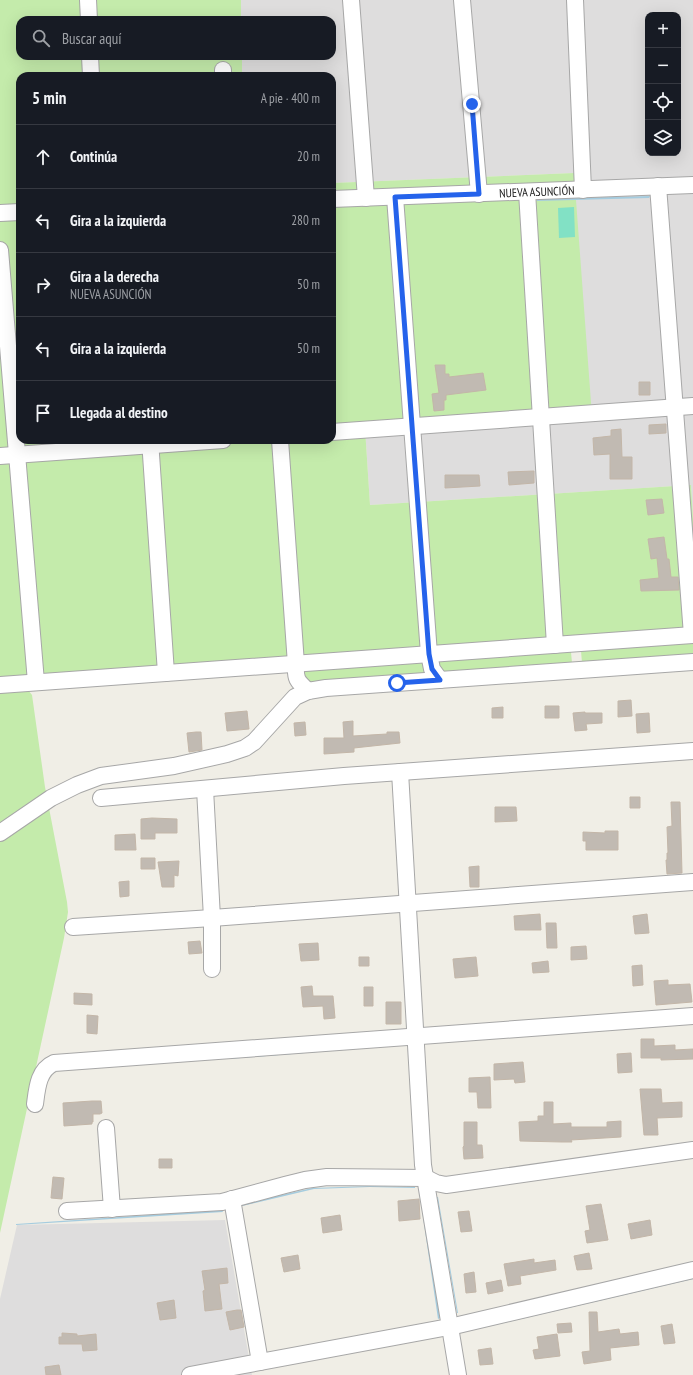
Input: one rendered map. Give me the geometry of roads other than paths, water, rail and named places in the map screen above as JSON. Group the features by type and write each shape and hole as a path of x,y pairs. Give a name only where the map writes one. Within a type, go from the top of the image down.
{"street":[{"path":"88,0 89,16"},
{"path":"351,0 366,198"},
{"path":"462,0 479,194"},
{"path":"575,0 583,190"},
{"path":"90,60 92,72"},
{"name":"NUEVA ASUNCIÓN","path":"336,200 693,185"},
{"path":"0,685 693,635 658,186"},
{"path":"527,192 556,645"},
{"path":"395,197 429,654 432,669 440,680"},
{"path":"0,213 16,212"},
{"path":"0,250 16,443"},
{"path":"336,432 693,406"},
{"path":"16,444 36,682"},
{"path":"0,456 139,444"},
{"path":"150,444 166,673"},
{"path":"280,444 296,664 295,674 298,682 308,691"},
{"path":"507,648 514,675"},
{"path":"0,833 51,798 76,785 101,776 174,766 227,754 245,748 254,742 295,697 308,691 326,688 693,662"},
{"path":"101,798 400,772 693,751"},
{"path":"400,772 423,1165 458,1375"},
{"path":"205,789 212,918 212,969"},
{"path":"73,927 693,882"},
{"path":"35,1104 38,1084 48,1066 54,1063 693,1016"},
{"path":"106,1128 112,1209"},
{"path":"66,1211 222,1202 305,1180 327,1178 426,1178 436,1183 446,1185 693,1150"},
{"path":"232,1199 260,1362"},
{"path":"190,1375 450,1326 693,1270"}],"water":[{"path":"650,196 649,198 537,201 537,199"},
{"path":"406,1045 228,1059 228,1058"},
{"path":"370,1186 415,1188 370,1187 314,1189 242,1206 242,1204 312,1188"},
{"path":"420,1189 440,1318 438,1319 419,1190"},
{"path":"438,1197 458,1313 457,1313"},
{"path":"222,1210 223,1212 16,1225 16,1224"},
{"path":"693,1277 693,1279 460,1333 460,1332"}]}
